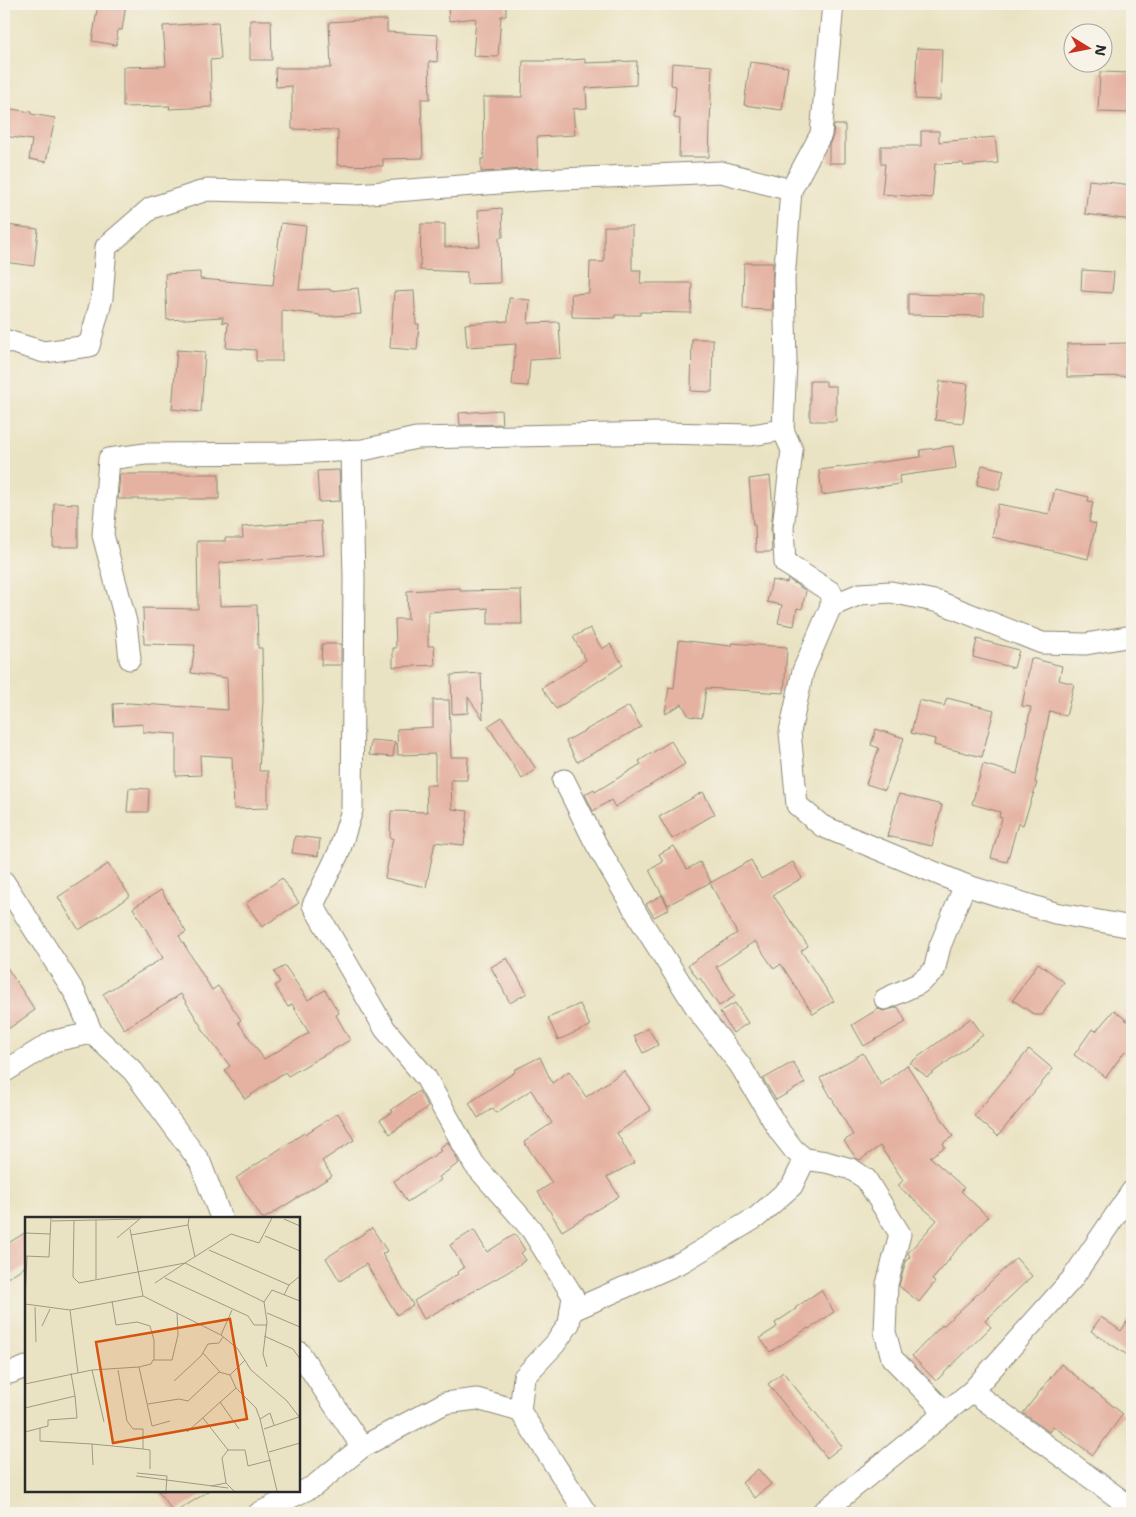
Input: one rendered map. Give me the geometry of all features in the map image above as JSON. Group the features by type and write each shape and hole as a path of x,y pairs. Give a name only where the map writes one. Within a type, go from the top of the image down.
{"street":[{"path":"833,4 821,134 792,190 784,280 786,361 783,430 792,450 783,528 785,564 831,592 831,606 803,671 790,732 797,805 822,826 965,885 1055,913 1132,927"},
{"path":"4,340 44,352 89,346 102,298 106,246 151,208 207,190 357,194 538,180 721,172 792,190"},
{"path":"130,659 126,622 103,535 109,459 145,454 363,450 416,438 661,433 751,435 783,430"},
{"path":"351,450 354,578 352,810 339,852 313,905 385,1029 426,1078 474,1164 531,1229 573,1296 570,1324 555,1344 524,1378 520,1411 586,1513"},
{"path":"831,606 860,594 891,592 939,602 1042,644 1086,644 1132,636"},
{"path":"563,781 594,842 641,921 701,1015 740,1064 780,1132 794,1150 805,1159 826,1162 851,1169 866,1178 900,1234 888,1284 885,1332 892,1358 945,1412"},
{"path":"4,882 75,993 92,1033 133,1071 200,1162 221,1217"},
{"path":"885,999 918,984 934,971 940,946 965,885"},
{"path":"4,1072 54,1041 92,1033"},
{"path":"571,1311 682,1262 757,1217 792,1186 805,1159"},
{"path":"822,1513 972,1391 1072,1279 1132,1191"},
{"path":"300,1354 362,1447"},
{"path":"4,1374 10,1374 25,1367"},
{"path":"972,1391 1132,1508"},
{"path":"258,1513 314,1486 362,1447 445,1403 477,1399 520,1411"}],"building":[{"path":"98,4 126,4 122,30 118,30 116,45 92,41"},
{"path":"448,4 506,4 506,16 501,16 498,57 473,56 476,18 449,21"},
{"path":"250,20 271,20 272,60 250,60"},
{"path":"387,20 387,32 438,35 437,62 429,61 430,99 421,99 423,158 383,159 383,166 337,165 338,130 292,129 292,86 276,87 275,68 331,68 329,22"},
{"path":"218,22 221,59 210,60 212,107 169,109 170,106 123,107 123,67 166,66 163,26"},
{"path":"917,48 942,49 940,100 915,99"},
{"path":"585,59 585,63 637,61 636,85 586,88 587,108 573,109 575,135 537,137 538,168 481,172 481,159 484,159 483,97 522,97 523,61"},
{"path":"750,62 788,67 782,110 744,105"},
{"path":"672,63 712,66 709,157 679,157 680,119 674,118 676,86 671,85"},
{"path":"1100,72 1132,73 1132,113 1098,112"},
{"path":"4,108 55,118 46,162 29,159 32,140 4,136"},
{"path":"834,125 845,125 845,163 829,163 829,145 833,136"},
{"path":"921,131 939,131 939,142 995,137 998,163 964,166 963,163 935,164 932,198 882,194 885,164 881,164 881,146 921,146"},
{"path":"1089,180 1132,185 1132,220 1085,214"},
{"path":"502,208 503,237 499,237 500,283 467,284 467,272 420,270 421,224 445,224 445,247 480,246 478,210"},
{"path":"281,223 306,226 299,290 330,289 330,291 358,288 361,314 320,317 320,315 282,310 282,361 256,361 256,350 226,348 228,323 222,322 223,317 167,320 165,274 200,272 200,279 273,285"},
{"path":"6,225 38,229 34,266 4,262"},
{"path":"604,226 632,226 632,270 641,270 640,283 692,283 691,313 640,312 640,315 615,315 615,318 572,317 571,294 589,293 590,262 604,262"},
{"path":"744,263 773,263 772,310 743,309"},
{"path":"1082,270 1114,272 1112,293 1081,291"},
{"path":"414,291 416,324 419,324 417,350 390,348 394,292"},
{"path":"908,294 984,296 984,316 908,315"},
{"path":"509,298 530,300 528,323 559,322 561,358 530,360 528,386 512,385 516,344 467,347 465,324 508,321"},
{"path":"692,339 713,339 712,392 691,391"},
{"path":"1132,343 1132,376 1067,377 1067,344"},
{"path":"177,350 205,352 201,412 172,409"},
{"path":"810,381 826,381 826,386 836,386 836,421 810,421"},
{"path":"940,381 968,384 963,423 935,420"},
{"path":"501,410 502,424 460,425 459,413"},
{"path":"953,446 956,468 899,476 900,484 822,495 819,470 921,457 920,450"},
{"path":"982,465 1004,470 999,490 977,485"},
{"path":"339,470 340,501 319,502 317,471"},
{"path":"120,474 219,474 219,499 118,499"},
{"path":"770,476 773,508 771,529 772,552 756,552 755,525 753,525 749,479"},
{"path":"1055,489 1089,497 1088,501 1093,502 1089,522 1096,524 1088,559 992,537 998,504 1049,514"},
{"path":"54,503 78,504 78,547 53,547"},
{"path":"321,521 324,555 219,563 220,606 257,605 258,648 262,648 263,699 259,771 268,771 268,808 234,809 232,757 200,755 201,775 176,776 176,734 143,732 143,724 114,726 113,704 129,703 228,710 227,678 191,673 195,645 144,644 143,608 198,609 197,541 225,541 225,538 243,538 242,527"},
{"path":"788,579 806,591 802,609 797,608 794,626 778,623 782,605 767,602 772,580 787,583"},
{"path":"460,588 460,591 521,590 522,624 488,624 488,608 428,612 428,646 434,646 435,665 393,667 393,648 396,648 395,619 408,619 407,591"},
{"path":"590,628 602,649 610,644 623,665 556,709 542,688 586,660 573,637"},
{"path":"977,639 1019,650 1014,668 973,657"},
{"path":"679,640 731,646 731,643 787,647 784,693 706,688 702,718 689,716 682,704 665,714 669,687 674,688"},
{"path":"322,644 341,644 341,665 321,665"},
{"path":"1031,658 1062,666 1059,680 1074,684 1066,716 1050,711 1035,782 1037,783 1023,825 1018,823 1007,862 991,858 1002,818 999,817 1000,812 972,804 983,764 1017,774 1031,707 1022,706"},
{"path":"481,673 483,719 468,697 468,713 452,714 451,675"},
{"path":"947,698 994,710 982,757 934,745 935,739 911,733 919,700 944,706"},
{"path":"433,700 449,700 451,757 468,757 467,780 451,780 452,809 468,811 464,845 435,842 426,887 385,878 393,838 390,838 391,811 427,812 426,785 435,785 435,754 398,755 397,729 433,727"},
{"path":"629,706 641,727 577,762 566,741"},
{"path":"502,717 536,769 522,779 488,726"},
{"path":"876,729 904,738 885,790 866,784 879,748 871,745"},
{"path":"371,740 395,742 393,757 369,755"},
{"path":"671,741 685,764 615,807 611,800 593,811 585,794 594,789 595,792 641,764 639,761"},
{"path":"129,788 149,789 148,812 127,812"},
{"path":"703,792 715,814 672,839 659,817"},
{"path":"899,794 942,805 932,846 887,836"},
{"path":"295,836 320,839 318,856 292,853"},
{"path":"674,846 687,869 700,862 711,882 668,905 649,870 663,862 659,854"},
{"path":"751,860 761,879 793,862 802,878 773,895 808,946 801,951 834,1001 813,1014 781,964 774,969 755,941 716,967 735,996 719,1006 700,978 698,979 688,965 737,933 710,883"},
{"path":"108,864 130,896 79,930 58,897"},
{"path":"282,878 299,903 262,927 246,903"},
{"path":"161,890 186,932 179,936 212,990 218,986 241,1020 238,1022 264,1059 309,1033 292,1004 288,1007 275,986 280,982 274,972 285,966 308,1000 325,990 339,1013 336,1015 350,1040 288,1076 285,1072 245,1099 225,1070 230,1066 203,1031 181,994 124,1029 103,994 163,958 133,908"},
{"path":"662,895 669,909 654,917 646,904"},
{"path":"507,958 527,993 510,1003 491,967"},
{"path":"4,963 35,1010 4,1032"},
{"path":"1038,963 1064,982 1042,1015 1035,1015 1013,1000"},
{"path":"735,1003 748,1023 733,1033 720,1012"},
{"path":"580,1004 590,1026 558,1040 548,1018"},
{"path":"898,1007 906,1022 864,1046 852,1025 878,1009 884,1011"},
{"path":"1114,1010 1132,1025 1132,1057 1125,1051 1106,1077 1074,1055 1092,1029 1096,1031"},
{"path":"971,1018 983,1035 927,1077 910,1063"},
{"path":"648,1028 658,1045 643,1053 634,1036"},
{"path":"1029,1049 1053,1069 998,1136 974,1116"},
{"path":"863,1053 881,1085 907,1065 953,1136 943,1143 945,1147 930,1157 964,1188 961,1191 988,1217 949,1258 932,1280 935,1282 919,1302 899,1286 906,1261 910,1257 908,1253 937,1220 898,1186 903,1180 880,1146 860,1160 856,1158 844,1141 853,1135 820,1078"},
{"path":"540,1057 552,1083 569,1071 586,1097 624,1071 651,1110 617,1133 634,1163 607,1177 619,1196 562,1231 538,1192 552,1183 524,1142 552,1123 531,1090 496,1113 493,1108 478,1118 469,1103 515,1072 514,1070"},
{"path":"793,1062 805,1083 776,1100 763,1079"},
{"path":"419,1091 428,1107 390,1134 380,1120"},
{"path":"338,1113 354,1140 322,1161 332,1176 267,1217 261,1217 236,1178"},
{"path":"448,1142 459,1163 439,1177 441,1180 407,1202 394,1181 441,1151 439,1148"},
{"path":"372,1228 387,1251 382,1254 413,1305 397,1315 366,1264 340,1281 326,1258"},
{"path":"474,1230 487,1252 515,1234 525,1250 521,1253 526,1260 424,1319 414,1301 458,1274 457,1272 464,1268 450,1245"},
{"path":"25,1233 25,1267 4,1280 4,1246"},
{"path":"1016,1258 1032,1276 985,1321 991,1327 936,1381 912,1356 942,1325"},
{"path":"821,1290 834,1312 770,1352 760,1338 777,1327 775,1323"},
{"path":"1132,1314 1132,1358 1091,1331 1101,1317 1121,1331"},
{"path":"1061,1364 1123,1414 1093,1455 1053,1426 1049,1432 1023,1413"},
{"path":"783,1372 842,1446 827,1458 768,1384"},
{"path":"758,1469 771,1484 755,1498 742,1483"},
{"path":"159,1492 207,1492 174,1513"}]}
